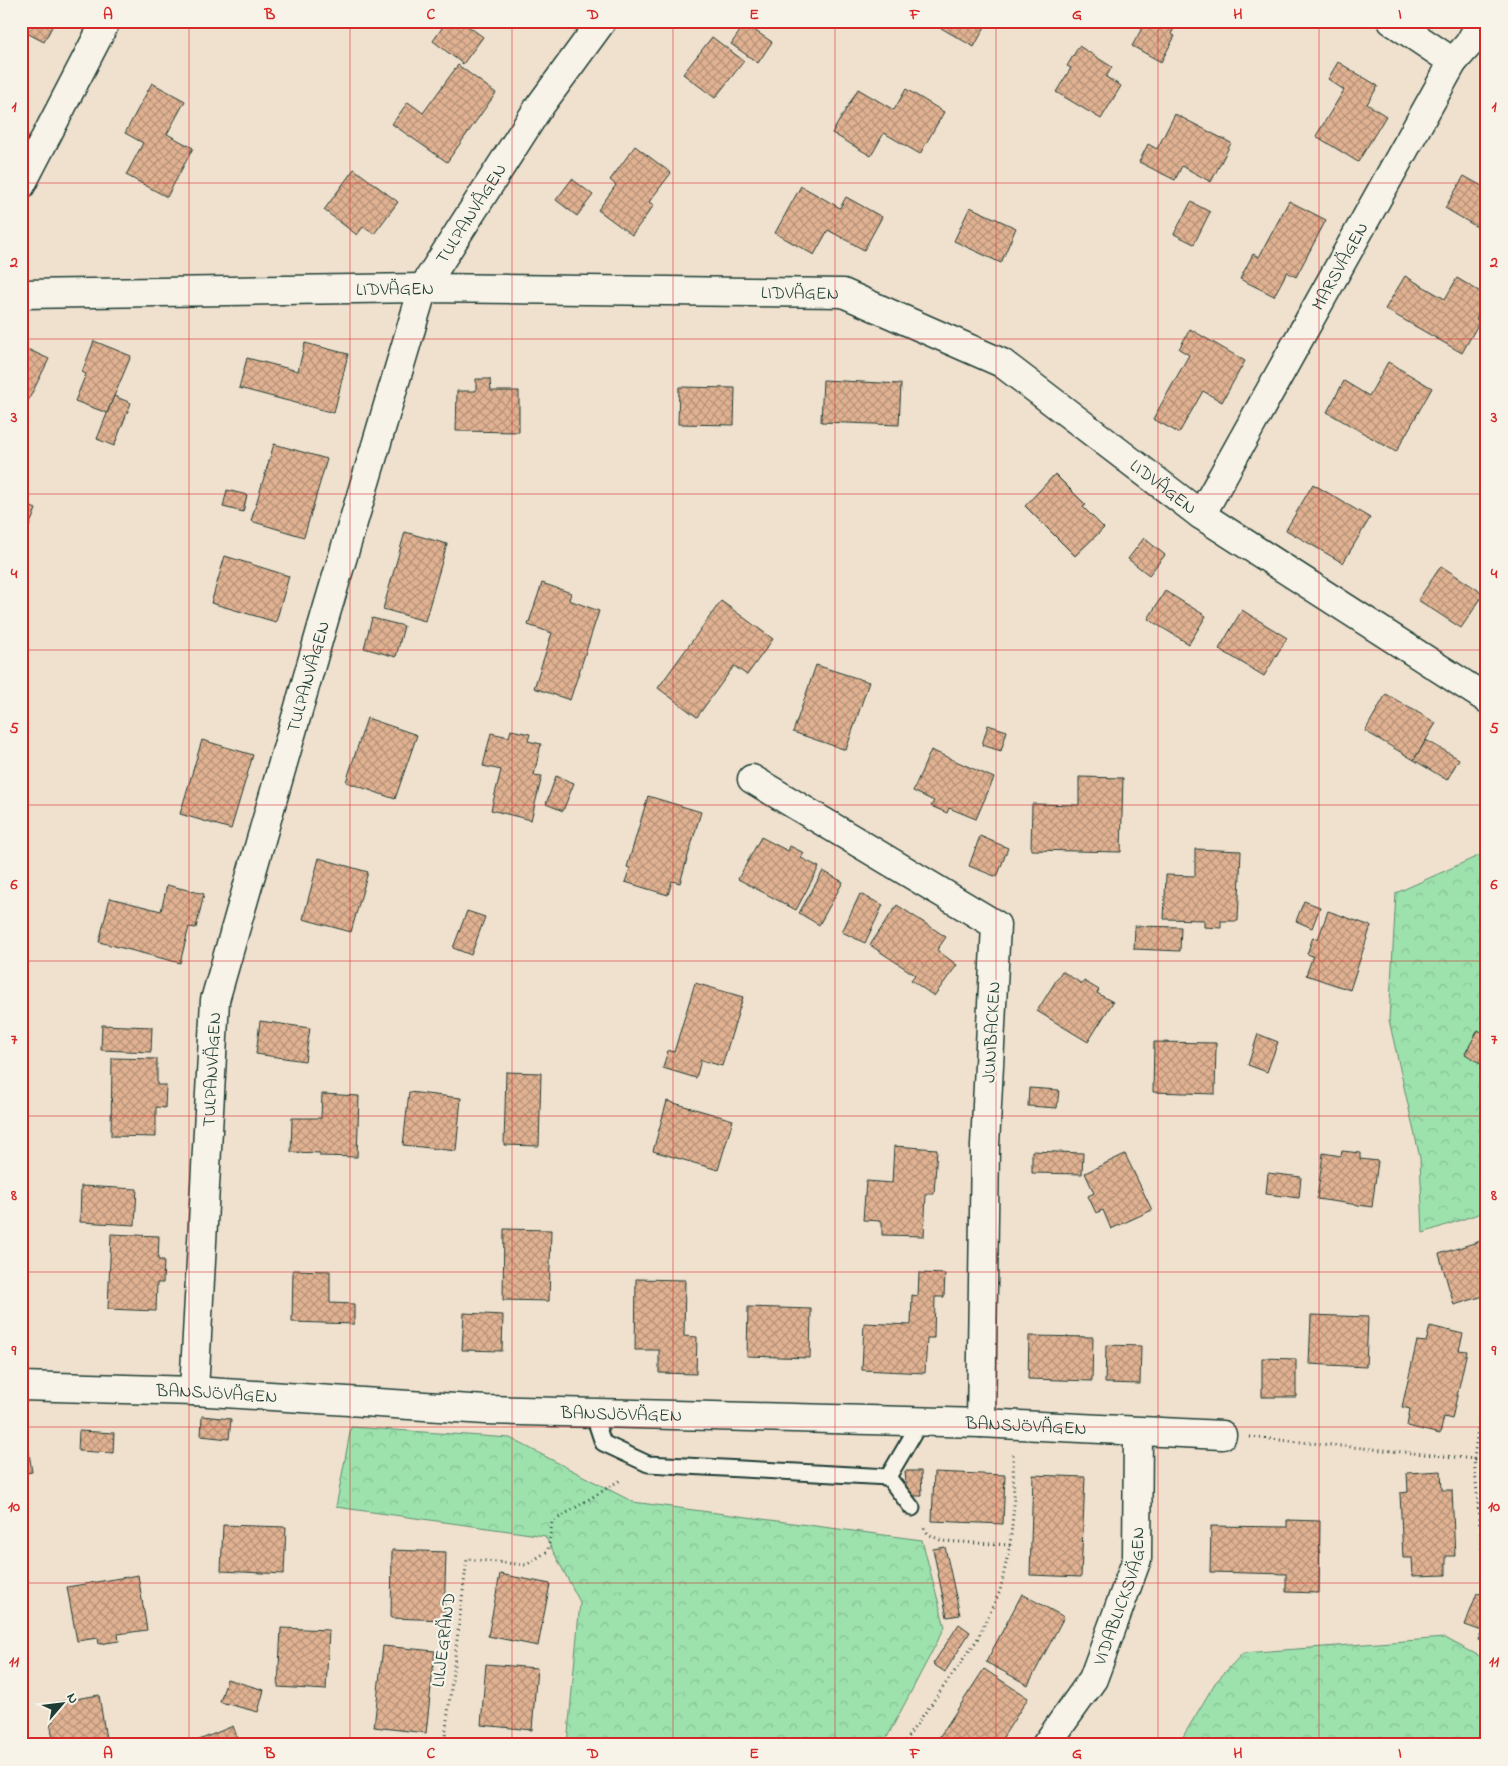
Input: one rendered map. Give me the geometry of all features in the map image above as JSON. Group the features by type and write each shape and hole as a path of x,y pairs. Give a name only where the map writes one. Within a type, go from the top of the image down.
{"street":[{"path":"21,185 106,21"},
{"name":"TULPANVÄGEN","path":"194,1391 215,1000 326,613 423,288 537,110 602,21"},
{"path":"1392,21 1453,62"},
{"name":"MARSVÄGEN","path":"1201,514 1453,62 1469,44 1482,21"},
{"name":"LIDVÄGEN","path":"21,294 423,288 843,294 1002,363 1201,514 1487,699"},
{"name":"JUNIBACKEN","path":"752,779 996,925 985,1145 981,1423"},
{"name":"BANSJÖVÄGEN","path":"21,1386 194,1391 486,1410 981,1423 1222,1435"},
{"name":"VIDABLICKSVÄGEN","path":"1046,1745 1093,1678 1137,1559 1138,1432"}],"lane":[{"path":"592,1413 603,1443 648,1464 888,1477 912,1508"},
{"path":"888,1477 921,1422"}],"path":[{"path":"1487,1359 1474,1459 1482,1550 1487,1553"},
{"path":"1222,1435 1474,1459 1487,1458"},
{"name":"LILJEGRÄND","path":"444,1745 467,1559 526,1565 548,1551 552,1522 648,1464"},
{"path":"902,1745 976,1640 1000,1590 1010,1545 1014,1505 1012,1473"},
{"path":"928,1534 942,1541 1010,1545"}],"green space":[{"path":"1487,852 1487,1211 1423,1233 1420,1158 1389,1020 1396,893"},
{"path":"351,1427 510,1438 633,1502 922,1540 945,1627 883,1745 567,1745 580,1602 545,1536 336,1507"},
{"path":"1445,1638 1487,1660 1487,1745 1178,1745 1215,1683 1243,1653"}],"building":[{"path":"21,21 55,21 44,42 21,30"},
{"path":"447,21 461,21 483,37 463,64 433,41"},
{"path":"929,21 988,21 974,47"},
{"path":"1146,21 1178,21 1171,34 1175,36 1161,62 1132,46"},
{"path":"745,24 772,42 758,63 731,44"},
{"path":"712,37 744,61 715,98 683,74"},
{"path":"1079,46 1112,67 1106,77 1121,86 1101,119 1056,92 1071,68 1067,66"},
{"path":"1338,62 1378,86 1367,104 1386,116 1358,162 1316,136 1344,90 1328,79"},
{"path":"458,65 496,93 447,162 392,124 408,102 423,113"},
{"path":"152,83 185,101 167,134 193,148 167,197 126,175 143,143 125,133"},
{"path":"858,89 894,110 906,89 944,112 920,154 884,133 871,156 832,133"},
{"path":"1175,114 1231,143 1211,182 1182,166 1175,180 1139,162 1148,144 1157,149"},
{"path":"635,146 671,173 649,202 654,205 632,235 598,210 616,185 610,180"},
{"path":"354,169 398,202 374,234 363,227 357,235 324,210"},
{"path":"1464,176 1487,189 1487,233 1445,208"},
{"path":"572,179 593,195 577,216 556,200"},
{"path":"801,186 840,208 846,197 882,217 864,250 828,230 814,255 775,233"},
{"path":"1289,201 1326,220 1296,277 1287,272 1274,296 1240,279 1253,254 1259,257"},
{"path":"1191,202 1210,212 1194,244 1174,234"},
{"path":"970,207 1016,228 1001,263 954,241"},
{"path":"1405,276 1445,299 1457,278 1487,296 1487,300 1476,319 1480,321 1462,353 1385,309"},
{"path":"1190,329 1245,361 1222,402 1203,391 1179,433 1153,419 1189,355 1179,349"},
{"path":"94,341 131,356 107,413 75,401 86,374 82,372"},
{"path":"305,343 348,354 334,413 239,388 247,358 298,371"},
{"path":"21,346 49,359 21,415"},
{"path":"1388,362 1432,388 1396,452 1327,412 1344,381 1369,396"},
{"path":"476,379 490,379 491,391 519,391 519,432 456,431 457,391 476,391"},
{"path":"823,380 901,384 899,425 821,422"},
{"path":"679,387 735,388 734,425 678,424"},
{"path":"114,396 131,403 114,446 97,439"},
{"path":"274,444 327,459 304,537 251,521"},
{"path":"1055,474 1086,505 1083,507 1104,528 1075,556 1025,506"},
{"path":"1313,484 1370,518 1343,563 1286,530"},
{"path":"227,490 247,495 243,512 223,507"},
{"path":"21,503 36,509 21,547"},
{"path":"405,532 447,544 425,621 383,609"},
{"path":"1144,538 1165,555 1149,575 1128,559"},
{"path":"225,556 289,576 276,622 211,603"},
{"path":"1441,566 1484,594 1461,628 1418,600"},
{"path":"542,583 571,593 569,600 599,611 570,700 534,688 552,633 528,625"},
{"path":"1165,591 1206,616 1189,644 1148,619"},
{"path":"721,601 773,639 747,675 734,666 697,717 658,688"},
{"path":"1242,610 1287,638 1264,676 1219,649"},
{"path":"372,618 404,626 396,657 364,648"},
{"path":"816,665 869,682 846,750 793,732"},
{"path":"1386,694 1436,723 1414,760 1365,731"},
{"path":"367,718 417,735 395,799 346,782"},
{"path":"988,725 1007,731 1001,751 982,745"},
{"path":"511,730 530,734 528,741 541,744 534,775 542,776 531,820 491,810 501,770 483,766 491,733 509,737"},
{"path":"202,740 253,755 231,829 180,814"},
{"path":"1426,740 1459,759 1447,780 1414,760"},
{"path":"931,750 994,778 976,819 949,808 947,813 931,806 934,801 913,791"},
{"path":"556,776 574,783 563,811 546,804"},
{"path":"1079,777 1123,778 1121,852 1031,850 1032,804 1079,805"},
{"path":"648,796 701,812 680,883 672,881 668,895 625,882 630,868 627,867"},
{"path":"980,836 1008,848 997,877 969,866"},
{"path":"761,837 788,851 790,846 804,853 801,858 819,867 796,910 738,879"},
{"path":"1195,849 1241,851 1238,921 1221,921 1221,928 1204,927 1204,920 1164,919 1166,875 1195,876"},
{"path":"319,858 368,872 351,932 303,919"},
{"path":"823,871 843,882 819,925 799,913"},
{"path":"167,885 204,894 196,928 189,927 180,963 99,942 110,898 161,911"},
{"path":"860,894 883,905 865,943 842,932"},
{"path":"1304,901 1320,907 1312,928 1296,921"},
{"path":"897,905 946,937 937,950 957,965 934,996 911,980 915,975 870,945"},
{"path":"467,911 485,917 471,955 453,948"},
{"path":"1328,911 1371,926 1350,990 1306,975 1313,956 1307,954 1313,937 1318,939"},
{"path":"1135,926 1181,927 1180,951 1134,949"},
{"path":"1062,971 1082,984 1084,981 1099,990 1097,993 1113,1002 1088,1042 1037,1011"},
{"path":"695,983 743,997 722,1066 701,1060 696,1078 663,1068 668,1050 674,1052"},
{"path":"260,1021 310,1028 305,1061 256,1054"},
{"path":"102,1025 152,1027 151,1052 101,1050"},
{"path":"1478,1030 1487,1035 1487,1067 1465,1054"},
{"path":"1258,1034 1278,1042 1267,1072 1248,1065"},
{"path":"1154,1042 1216,1043 1215,1094 1153,1092"},
{"path":"112,1058 157,1059 157,1085 166,1085 165,1108 156,1107 156,1137 111,1136"},
{"path":"506,1072 541,1073 539,1146 504,1145"},
{"path":"1029,1088 1059,1090 1057,1108 1028,1106"},
{"path":"409,1092 461,1098 456,1151 403,1145"},
{"path":"322,1094 359,1096 357,1157 320,1156 320,1153 291,1152 292,1118 321,1118"},
{"path":"667,1101 733,1120 718,1170 653,1151"},
{"path":"894,1146 937,1149 934,1194 926,1194 924,1236 882,1235 882,1221 863,1220 866,1181 892,1183"},
{"path":"1032,1151 1083,1153 1082,1174 1032,1173"},
{"path":"1342,1151 1360,1153 1360,1159 1378,1161 1372,1207 1317,1199 1323,1153 1341,1156"},
{"path":"1125,1154 1152,1210 1111,1229 1103,1210 1096,1213 1088,1196 1094,1193 1085,1173"},
{"path":"1268,1173 1301,1177 1299,1198 1266,1194"},
{"path":"81,1186 137,1189 135,1225 80,1222"},
{"path":"504,1229 551,1230 549,1301 503,1300"},
{"path":"111,1234 159,1236 158,1260 164,1260 163,1283 157,1283 156,1311 108,1309"},
{"path":"1487,1239 1487,1295 1454,1305 1439,1254"},
{"path":"293,1270 330,1271 330,1303 354,1304 354,1324 292,1322"},
{"path":"919,1273 945,1274 944,1297 935,1297 934,1338 927,1338 925,1373 862,1370 864,1323 911,1325 912,1295 918,1296"},
{"path":"636,1279 685,1280 684,1336 697,1337 696,1374 659,1373 659,1350 635,1350"},
{"path":"748,1307 811,1309 810,1358 747,1356"},
{"path":"464,1313 503,1315 502,1351 462,1350"},
{"path":"1311,1315 1368,1317 1366,1367 1309,1364"},
{"path":"1430,1326 1463,1334 1459,1350 1467,1351 1452,1419 1444,1417 1440,1434 1407,1426 1410,1409 1402,1407 1417,1341 1426,1342"},
{"path":"1029,1336 1093,1337 1092,1381 1028,1379"},
{"path":"1106,1345 1141,1346 1140,1384 1105,1383"},
{"path":"1262,1358 1296,1359 1296,1397 1262,1397"},
{"path":"202,1416 231,1419 229,1439 201,1436"},
{"path":"21,1428 25,1428 32,1472 21,1474"},
{"path":"79,1431 114,1433 113,1453 78,1451"},
{"path":"905,1471 921,1471 922,1496 907,1496"},
{"path":"1441,1471 1442,1490 1452,1490 1455,1556 1446,1556 1446,1575 1413,1576 1412,1558 1403,1558 1400,1493 1408,1492 1407,1473"},
{"path":"934,1472 1005,1475 1003,1524 932,1521"},
{"path":"1033,1475 1085,1477 1081,1577 1030,1575"},
{"path":"1287,1520 1320,1521 1319,1593 1286,1592 1286,1574 1210,1572 1211,1526 1287,1527"},
{"path":"223,1525 286,1527 284,1574 221,1571"},
{"path":"945,1547 960,1615 947,1617 933,1549"},
{"path":"392,1550 446,1552 444,1620 391,1618"},
{"path":"500,1574 550,1584 538,1646 488,1636"},
{"path":"138,1575 147,1630 118,1634 119,1641 99,1644 98,1638 77,1641 67,1587"},
{"path":"1477,1593 1487,1596 1487,1644 1478,1640 1482,1631 1465,1625"},
{"path":"1022,1594 1064,1617 1028,1685 986,1662"},
{"path":"959,1624 970,1632 945,1672 933,1664"},
{"path":"281,1628 329,1630 326,1690 278,1687"},
{"path":"383,1646 435,1651 426,1733 374,1727"},
{"path":"486,1664 537,1668 532,1730 481,1725"},
{"path":"984,1669 1028,1698 998,1745 946,1745 938,1739"},
{"path":"227,1679 264,1690 258,1712 220,1702"},
{"path":"99,1695 107,1745 54,1745 50,1722 55,1721 52,1703"},
{"path":"233,1726 240,1745 187,1745"}]}
